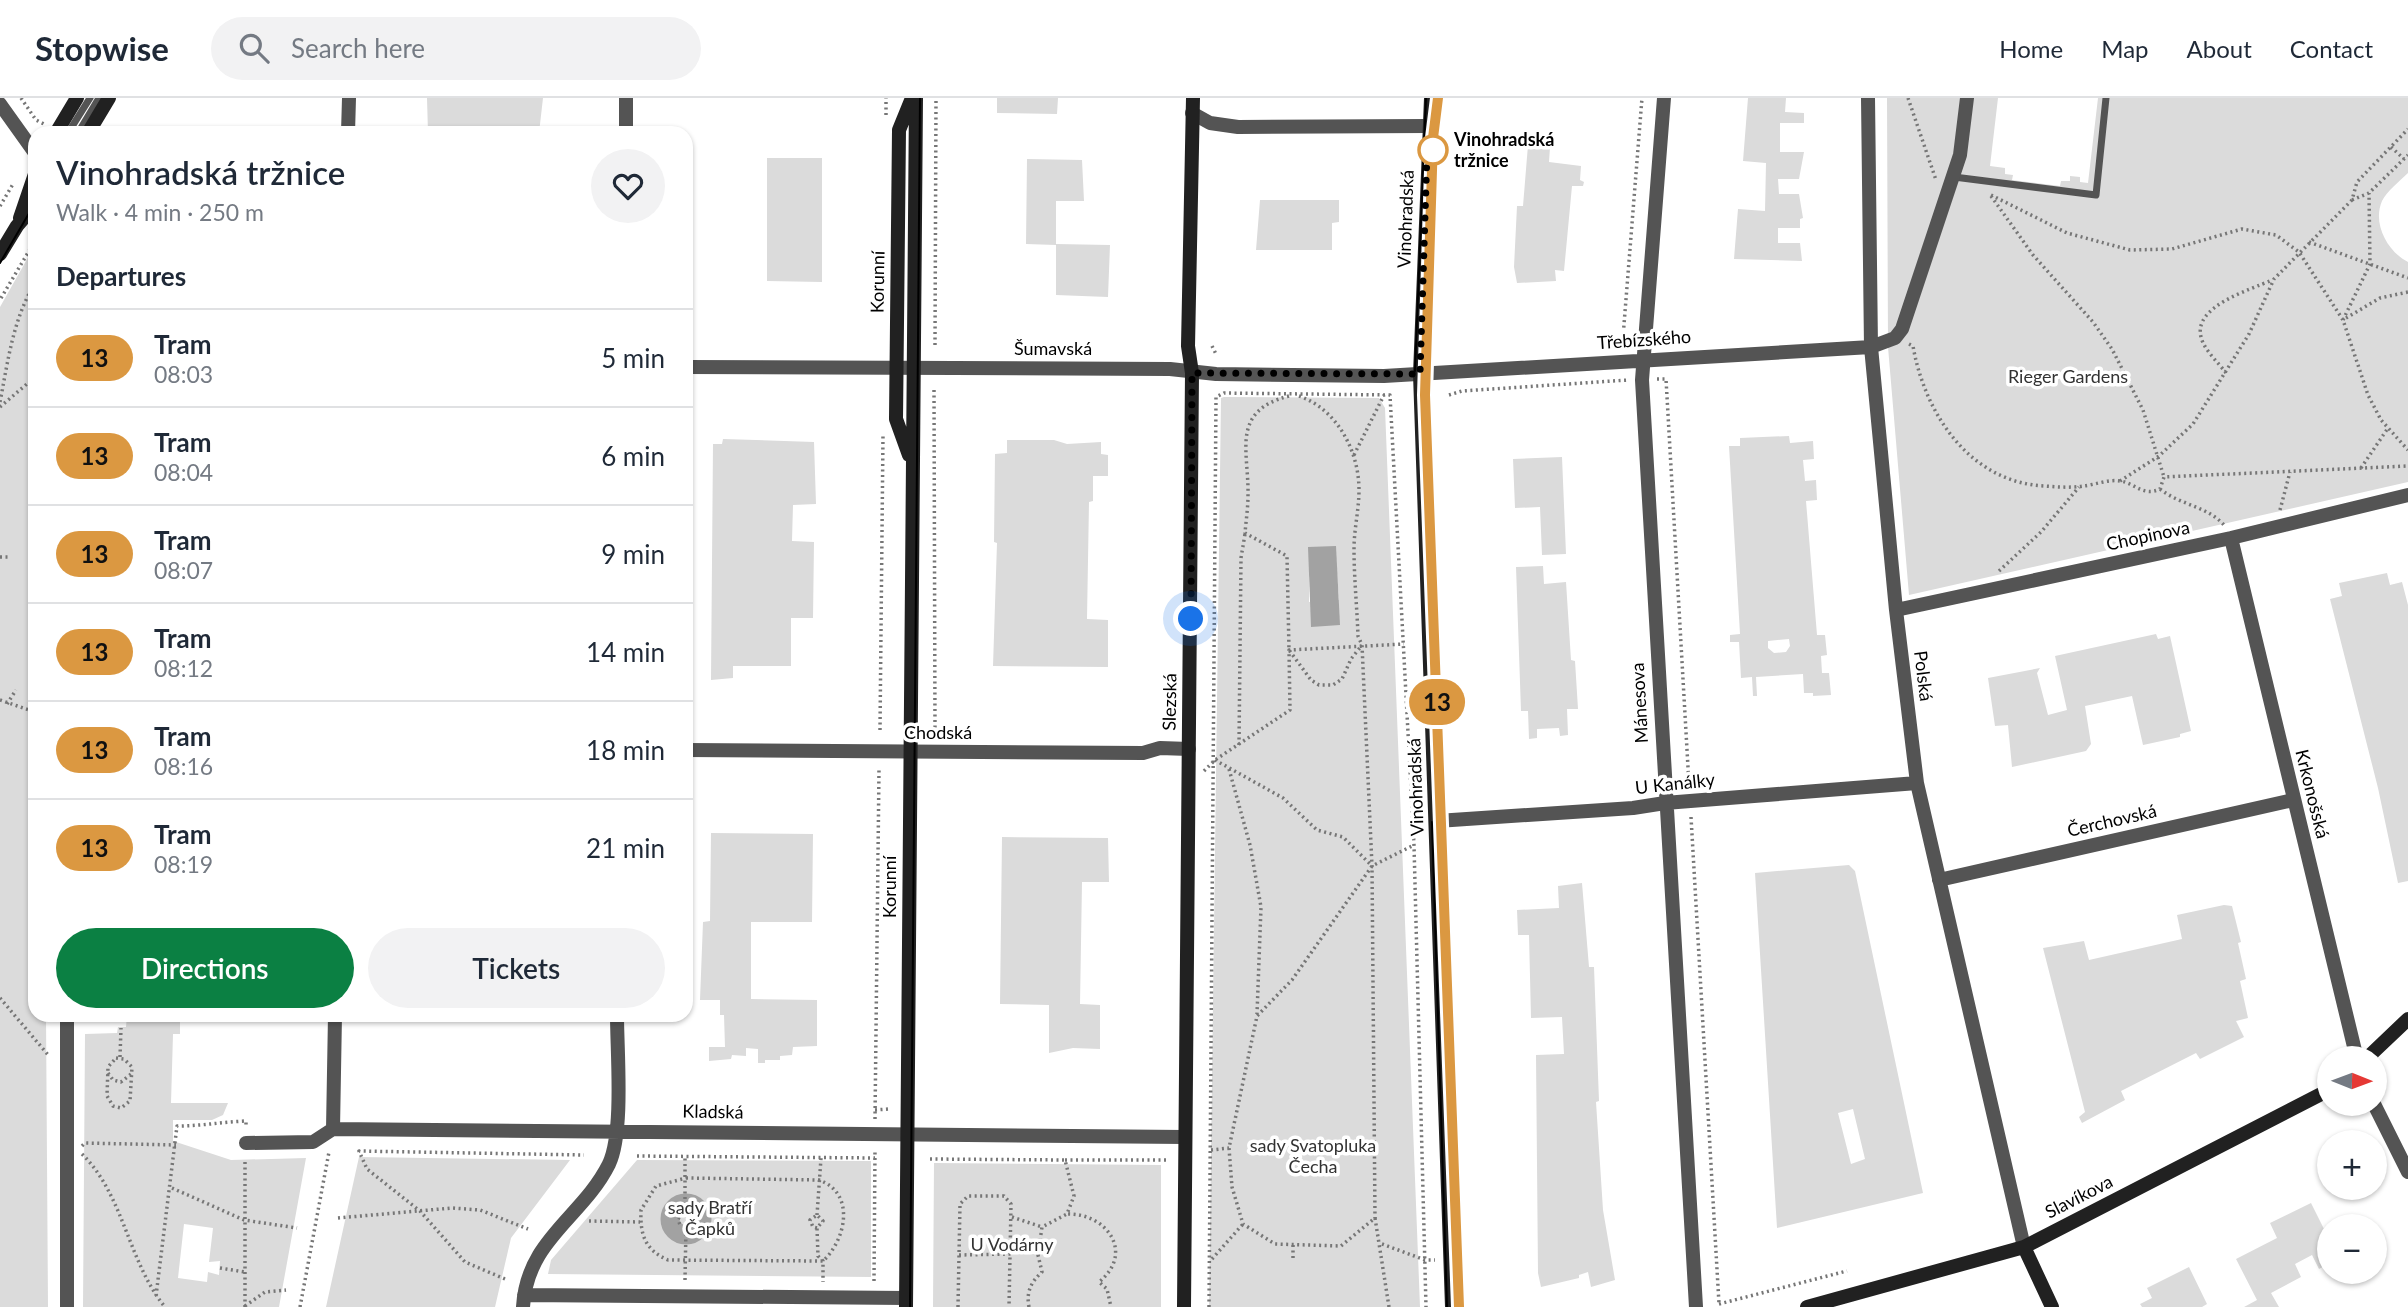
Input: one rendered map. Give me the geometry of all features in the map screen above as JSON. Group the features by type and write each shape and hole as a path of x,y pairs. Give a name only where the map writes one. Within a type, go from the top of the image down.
{"street":[{"path":"60,126 77,98"},
{"path":"92,126 109,98"},
{"path":"348,126 349,98"},
{"path":"626,98 626,126"},
{"name":"Korunní","path":"913,466 895,419 899,130 914,98"},
{"name":"Korunní","path":"906,1302 914,98"},
{"name":"Slezská","path":"1184,1307 1192,373 1188,346 1189,145 1193,98"},
{"name":"Vinohradská","path":"1431,98 1420,374 1452,1307"},
{"name":"Mánesova","path":"1664,98 1642,380 1696,1307"},
{"name":"Polská","path":"1868,98 1871,346 1896,610 1917,783 2024,1247"},
{"path":"1895,338 1902,329 1954,177 1960,155 1967,98"},
{"path":"0,104 28,143"},
{"path":"1192,113 1210,123 1238,127 1428,126"},
{"path":"17,226 28,194"},
{"path":"0,254 28,213"},
{"name":"Třebízského","path":"1420,374 1871,346 1895,338"},
{"name":"Šumavská","path":"693,367 1170,369 1192,373 1420,374"},
{"name":"Chopinova","path":"1896,610 2231,538 2408,495"},
{"name":"Krkonošská","path":"2231,538 2354,1046"},
{"name":"Chodská","path":"693,750 1143,753 1160,748 1189,749"},
{"name":"U Kanálky","path":"1437,821 1633,808 1665,803 1917,783"},
{"name":"Čerchovská","path":"1939,880 2293,800"},
{"path":"2380,1046 2408,1019"},
{"path":"67,1022 67,1307"},
{"path":"333,1129 335,1022"},
{"path":"617,1022 616,1130 608,1166 537,1256 527,1278 524,1301 784,1297 906,1302"},
{"name":"Slavíkova","path":"1807,1307 1833,1304 2024,1247 2317,1096"},
{"path":"2380,1116 2408,1172"},
{"name":"Kladská","path":"246,1143 313,1142 333,1129 1184,1137"},
{"path":"2024,1247 2052,1307"}],"lane":[{"path":"72,126 90,98"},
{"path":"82,126 99,98"},
{"path":"1954,177 2096,195 2106,98"},
{"path":"17,226 28,205"},
{"path":"17,226 28,210"}],"path":[{"path":"21,98 43,124"},
{"path":"935,345 936,98"},
{"path":"1623,337 1642,98"},
{"path":"1908,98 1933,173 1941,187"},
{"path":"2352,200 2357,182 2408,129"},
{"path":"1895,338 1913,346 1925,390 1949,431 1978,464 2001,478 2025,484 2079,487 2120,481 2159,456 2193,424 2226,374 2274,279 2352,200 2370,193 2406,157 2391,147"},
{"path":"2343,320 2370,264 2370,193"},
{"path":"2160,489 2164,477 2159,466 2159,456 2143,410 2112,349 2093,322 2033,255 1990,194 2067,233 2130,250 2172,249 2242,229 2276,234 2299,252 2343,320 2368,395 2388,428 2408,450"},
{"path":"2309,242 2408,278"},
{"path":"1,299 28,254"},
{"path":"2226,374 2201,337 2202,320 2212,308 2274,279"},
{"path":"2343,320 2380,298 2408,292"},
{"path":"0,405 13,332 28,294"},
{"path":"1212,346 1216,354"},
{"path":"1449,395 1462,391 1666,379 1720,1304"},
{"path":"0,405 28,383"},
{"path":"934,390 934,729"},
{"path":"1209,1307 1216,397 1224,393 1390,395 1414,845 1426,1307"},
{"path":"1239,745 1241,558 1248,495 1244,446 1248,426 1266,405 1295,395 1322,407 1340,430 1354,456 1359,489 1355,560 1358,636 1362,645 1372,866 1376,1218 1389,1307"},
{"path":"1354,456 1384,395"},
{"path":"2361,468 2388,428"},
{"path":"880,730 883,430"},
{"path":"2164,477 2408,466"},
{"path":"2279,514 2290,472"},
{"path":"2120,481 2148,492 2160,489 2176,500 2216,516 2231,538"},
{"path":"2011,558 2041,532 2079,487"},
{"path":"1201,774 1215,760 1290,710 1287,555 1245,533"},
{"path":"0,557 10,557"},
{"path":"1289,650 1404,644"},
{"path":"1289,650 1311,680 1319,685 1333,685 1342,680 1351,659 1362,645"},
{"path":"7,704 16,690"},
{"path":"0,700 28,710"},
{"path":"1215,760 1283,798 1317,830 1343,837 1372,866"},
{"path":"876,1125 875,964 879,769"},
{"path":"1229,769 1251,845 1261,907 1257,1016 1229,1148 1232,1186 1243,1224 1275,1244 1341,1246 1376,1218"},
{"path":"1257,1016 1292,980 1372,866 1414,845"},
{"path":"0,998 49,1055"},
{"path":"120,1058 121,1028"},
{"path":"120,1058 130,1064 132,1072 130,1101 121,1108 113,1106 108,1100 110,1063 120,1058"},
{"path":"108,1070 113,1080 121,1082 128,1079 132,1072"},
{"path":"875,1110 889,1109"},
{"path":"156,1296 172,1188 177,1126 214,1126 224,1122 246,1121 245,1307"},
{"path":"300,1307 333,1129"},
{"path":"85,1143 177,1145"},
{"path":"874,1282 876,1143"},
{"path":"1211,1150 1229,1148"},
{"path":"78,1150 97,1168 142,1273 166,1307"},
{"path":"505,1279 465,1262 420,1211 367,1169 359,1151 584,1155"},
{"path":"636,1156 875,1157"},
{"path":"685,1156 685,1205 678,1219 686,1233"},
{"path":"817,1228 813,1227 810,1220 817,1215 821,1157"},
{"path":"930,1160 1168,1160"},
{"path":"1065,1160 1074,1196 1067,1214"},
{"path":"686,1178 820,1180 831,1184 836,1192 845,1221 834,1251 823,1261 668,1260 653,1253 646,1244 640,1210 646,1197 656,1186 686,1178"},
{"path":"172,1188 244,1220 297,1228"},
{"path":"958,1307 960,1204 968,1196 1004,1196 1011,1204 1012,1217 1009,1307"},
{"path":"685,1205 693,1214 694,1220 686,1233 685,1280"},
{"path":"338,1217 480,1210 528,1229"},
{"path":"1012,1217 1042,1227 1067,1214 1098,1220 1112,1235 1116,1256 1114,1266 1099,1282 1107,1289 1111,1307"},
{"path":"817,1215 823,1221 817,1228 818,1256 823,1261 823,1282"},
{"path":"580,1220 640,1222"},
{"path":"1211,1260 1243,1224"},
{"path":"1029,1307 1027,1298 1032,1281 1042,1272 1038,1255 1042,1227"},
{"path":"1293,1244 1293,1258"},
{"path":"1381,1244 1425,1260 1440,1260"},
{"path":"959,1255 1011,1254"},
{"path":"220,1268 245,1272"},
{"path":"1707,1307 1847,1272"},
{"path":"245,1307 265,1292 286,1290"}],"green space":[{"path":"427,98 543,98 540,126 428,126"},
{"path":"997,98 1058,98 1057,114 997,113"},
{"path":"1748,98 1786,98 1785,112 1804,113 1804,123 1780,123 1780,152 1804,152 1799,179 1778,179 1779,194 1799,194 1803,218 1800,219 1800,228 1778,228 1778,243 1800,243 1802,261 1734,259 1738,209 1765,211 1766,163 1743,161"},
{"name":"Rieger Gardens","path":"1887,98 1998,98 1990,166 2005,168 2005,174 2013,175 2012,180 2060,186 2061,181 2070,181 2070,176 2080,177 2080,182 2088,183 2098,98 2408,98 2408,173 2384,197 2379,219 2388,244 2408,262 2408,482 1909,595 1888,347"},
{"path":"1528,145 1550,147 1549,162 1581,166 1580,180 1584,182 1583,186 1572,186 1564,271 1555,270 1556,281 1517,283 1514,267 1517,206 1523,206"},
{"path":"767,158 822,158 822,282 767,281"},
{"path":"1027,159 1082,160 1084,201 1056,201 1056,244 1110,245 1108,297 1056,295 1056,245 1026,244"},
{"path":"1260,200 1339,200 1339,222 1332,223 1332,250 1256,250"},
{"path":"28,257 28,1022 46,1022 48,1307 0,1307 0,307"},
{"name":"sady Svatopluka Čecha","path":"1221,398 1379,398 1385,408 1420,1307 1209,1307","holes":["1335,546 1339,600 1309,602 1309,576"]},
{"path":"1789,436 1790,443 1813,441 1814,459 1803,460 1805,481 1816,480 1817,500 1806,501 1817,635 1825,635 1827,655 1821,656 1822,673 1829,673 1831,695 1813,696 1813,693 1804,693 1803,674 1756,677 1757,696 1753,696 1752,677 1741,678 1739,642 1730,642 1730,635 1740,634 1729,446 1740,446 1740,438","holes":["1789,639 1790,646 1786,652 1774,653 1768,648 1768,641"]},
{"path":"723,439 814,442 816,504 793,505 792,541 814,542 813,618 791,618 791,666 733,666 733,678 711,680 713,444 722,444"},
{"path":"1007,440 1054,440 1067,444 1101,442 1101,454 1108,455 1108,476 1093,476 1093,501 1089,502 1087,619 1108,620 1108,667 993,666 997,543 994,542 995,454 1007,453"},
{"path":"1562,457 1566,554 1542,555 1540,507 1515,508 1513,459"},
{"path":"1543,566 1544,584 1566,582 1571,660 1575,661 1578,709 1567,709 1568,735 1560,736 1559,728 1537,729 1537,738 1529,739 1528,711 1521,711 1516,567"},
{"path":"2387,573 2390,585 2402,582 2408,605 2408,881 2398,883 2378,788 2330,599 2342,596 2339,583"},
{"path":"2156,634 2158,639 2170,636 2191,731 2180,734 2180,737 2143,745 2132,696 2085,706 2091,744 2086,751 2012,767 2008,725 1995,726 1988,678 2040,668 2037,673 2048,715 2067,710 2055,656"},
{"path":"711,833 813,834 812,922 751,922 751,999 817,1000 817,1046 793,1047 792,1055 780,1056 780,1060 765,1060 765,1063 758,1063 758,1049 746,1048 746,1056 732,1055 731,1059 709,1061 709,1047 725,1047 724,1015 720,1015 720,1000 700,1000 703,922 710,921"},
{"path":"1002,837 1108,838 1109,882 1082,882 1080,1004 1100,1005 1100,1049 1073,1048 1049,1053 1049,1005 1000,1004"},
{"path":"1849,865 1855,871 1923,1193 1777,1228 1755,873","holes":["1853,1109 1865,1159 1851,1164 1838,1113"]},
{"path":"1582,883 1589,967 1594,967 1599,1101 1596,1102 1603,1210 1615,1280 1591,1287 1588,1272 1579,1275 1579,1278 1541,1287 1538,1273 1536,1055 1564,1054 1562,1017 1531,1018 1529,935 1518,935 1517,910 1559,908 1558,886"},
{"path":"2224,905 2232,906 2241,942 2238,943 2246,979 2240,981 2248,1018 2236,1021 2244,1037 2200,1059 2196,1053 2121,1091 2125,1100 2082,1123 2079,1117 2085,1112 2043,948 2084,941 2089,960 2182,939 2177,915"},
{"path":"126,1022 180,1022 180,1034 173,1034 171,1103 228,1103 223,1115 212,1120 173,1120 173,1141 231,1160 306,1158 279,1307 83,1307 85,1034 117,1033 118,1027 126,1027","holes":["184,1224 213,1228 209,1262 220,1261 219,1275 208,1272 207,1282 178,1278"]},
{"path":"359,1157 570,1160 511,1238 495,1307 326,1307"},
{"name":"sady Bratří Čapků","path":"637,1160 871,1161 871,1277 548,1274 551,1260"},
{"name":"U Vodárny","path":"934,1163 1161,1165 1161,1307 933,1307"},
{"path":"2311,1203 2317,1215 2317,1265 2312,1255 2295,1264 2301,1277 2271,1293 2279,1307 2244,1307 2257,1300 2236,1259 2277,1238 2270,1223"},
{"path":"2189,1267 2207,1304 2202,1307 2142,1307 2140,1304 2152,1298 2147,1288"}],"shaded area":[{"path":"1336,546 1340,625 1311,627 1308,547"}],"waterway":[{"path":"686,1203 697,1208 702,1219 697,1230 686,1235 675,1230 670,1219 675,1208 686,1203"}],"tram line":[{"path":"910,1307 920,98"},
{"path":"1415,371 1426,98"},
{"path":"1438,98 1425,395 1459,1307"},
{"name":"13","path":"1438,98 1433,138 1425,395 1459,1307"},
{"path":"0,263 28,215"},
{"path":"1432,822 1447,1307"}],"place":[{"name":"Vinohradská tržnice","path":"1433,150"}],"route":[{"path":"1191,619 1192,373 1384,376 1420,374 1427,153 1433,150"}]}
